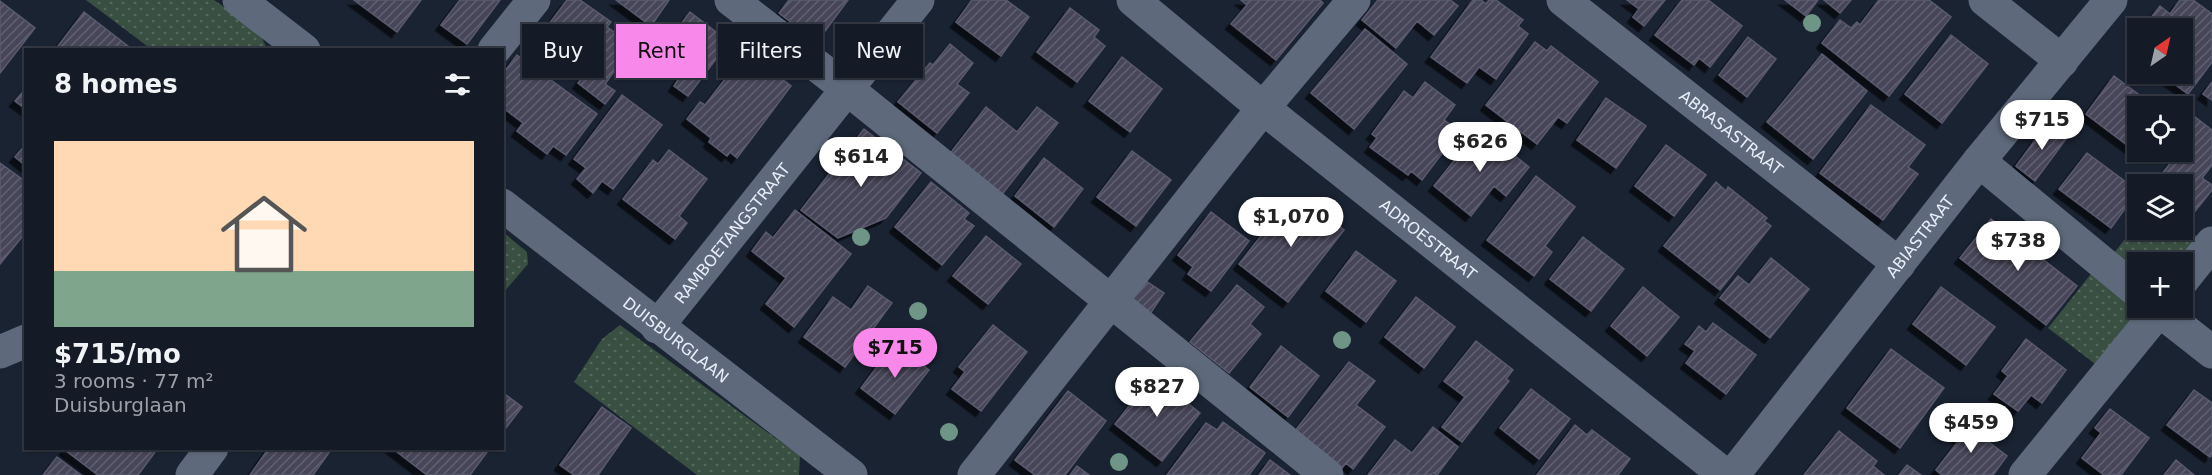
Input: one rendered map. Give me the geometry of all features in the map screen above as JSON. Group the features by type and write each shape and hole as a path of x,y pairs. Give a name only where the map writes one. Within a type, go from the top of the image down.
{"street":[{"path":"239,0 301,48"},
{"path":"496,48 534,0"},
{"path":"731,0 846,88 1327,475"},
{"name":"RAMBOETANGSTRAAT","path":"657,327 918,0"},
{"name":"ADROESTRAAT","path":"1133,0 1263,108 1725,475"},
{"path":"974,475 1263,108 1353,0"},
{"name":"ABRASASTRAAT","path":"1563,0 1899,264"},
{"path":"1985,0 2062,62"},
{"name":"ABIASTRAAT","path":"1734,475 1979,161 2111,0"},
{"path":"1979,161 2127,283"},
{"name":"DUISBURGLAAN","path":"504,207 836,470"},
{"path":"2193,267 2212,243"},
{"path":"2025,475 2143,318"},
{"path":"2170,318 2212,352"},
{"path":"0,352 24,342"},
{"path":"192,475 211,450"}],"green space":[{"path":"86,0 214,0 258,30 267,48 150,48"},
{"path":"504,233 527,252 528,264 504,292"},
{"path":"2193,233 2202,240 2191,252 2127,252 2127,272 2110,258 2127,237 2127,240 2193,240"},
{"path":"2091,274 2127,304 2127,318 2139,318 2099,367 2048,328"},
{"path":"620,325 800,456 799,475 697,475 574,382 602,339"}],"building":[{"path":"354,0 421,0 397,32"},
{"path":"460,0 500,0 467,44 441,25"},
{"path":"567,0 580,0 611,22 607,27 616,33 616,69 605,84 615,91 605,104 578,83 582,78 604,78 604,24 549,24"},
{"path":"616,0 669,0 652,24 648,24"},
{"path":"789,0 848,0 823,34 823,24 793,24 779,13"},
{"path":"972,0 1006,0 1029,17 1001,56 956,22"},
{"path":"1241,0 1320,0 1323,3 1276,60 1231,24 1247,5"},
{"path":"1378,0 1450,0 1458,6 1434,35 1417,21 1396,48 1362,20"},
{"path":"1473,0 1481,0 1486,4 1489,0 1496,0 1523,20 1518,26 1528,34 1496,79 1479,67 1467,83 1431,57"},
{"path":"1627,0 1665,0 1644,26 1633,17 1639,9"},
{"path":"1682,0 1708,0 1742,26 1710,67 1699,58 1694,65 1655,35"},
{"path":"1785,0 1818,0 1806,16"},
{"path":"1824,0 1851,0 1840,13"},
{"path":"1879,0 1929,0 1951,17 1889,96 1822,43 1840,20 1851,28 1857,22 1860,25"},
{"path":"2180,0 2193,0 2212,14 2212,62 2188,94 2174,84 2193,84 2193,18 2151,18 2160,6 2170,14"},
{"path":"0,1 35,28 0,73"},
{"path":"1070,8 1099,30 1094,37 1105,46 1077,82 1037,52"},
{"path":"84,12 130,48 57,48"},
{"path":"690,12 706,24 681,24"},
{"path":"706,24 718,34 718,56 706,72"},
{"path":"1365,29 1407,64 1354,129 1311,93"},
{"path":"1951,35 1988,64 1942,123 1905,94"},
{"path":"1748,37 1776,59 1747,97 1719,75"},
{"path":"1535,42 1547,51 1551,46 1598,82 1567,123 1558,117 1537,144 1486,105"},
{"path":"950,44 973,63 957,84 969,93 937,133 898,102 918,78 923,78 923,72 930,63 933,65"},
{"path":"1822,54 1867,91 1813,159 1767,122"},
{"path":"517,55 522,59 522,78 548,78 597,114 566,155 553,146 547,154 517,131 523,123 504,109 504,72"},
{"path":"1122,57 1162,89 1130,132 1089,101"},
{"path":"2114,76 2141,96 2127,96 2127,145 2086,114"},
{"path":"679,78 702,78 688,96 674,86"},
{"path":"726,78 780,78 791,86 737,158 730,152 727,156 709,142 711,138 687,119 700,102 705,105"},
{"path":"1425,82 1455,105 1444,120 1459,131 1422,180 1411,171 1408,175 1370,147 1377,138 1372,134 1404,91 1413,98"},
{"path":"2212,82 2212,100 2203,94"},
{"path":"24,90 24,108 15,101"},
{"path":"622,95 662,125 613,189 602,181 593,193 577,179 586,168 574,159"},
{"path":"1606,98 1646,126 1616,168 1577,140"},
{"path":"1871,105 1925,145 1908,167 1918,174 1883,220 1820,173"},
{"path":"986,107 1017,132 1037,107 1058,123 1000,197 948,156"},
{"path":"2193,115 2212,130 2212,165 2202,178 2212,185 2212,190 2193,214 2193,174 2162,174 2171,162 2193,162"},
{"path":"2049,121 2069,135 2035,181 2016,166"},
{"path":"1480,128 1529,167 1506,196 1494,186 1471,216 1434,186"},
{"path":"864,129 921,173 886,218 838,238 801,210"},
{"path":"1666,145 1706,175 1674,216 1635,186"},
{"path":"24,146 24,164 15,157"},
{"path":"669,150 707,179 679,216 687,223 675,239 623,199 653,160 658,164"},
{"path":"1132,151 1171,180 1136,226 1097,197"},
{"path":"2087,153 2127,183 2127,206 2111,228 2059,189"},
{"path":"1044,158 1083,189 1054,227 1015,196"},
{"path":"0,163 24,181 24,234 0,264"},
{"path":"1536,176 1575,207 1545,246 1552,252 1534,276 1487,240"},
{"path":"931,182 969,213 964,219 974,226 942,265 895,227"},
{"path":"1716,182 1726,191 1728,187 1767,218 1764,221 1771,226 1720,290 1664,246"},
{"path":"1289,200 1299,207 1305,200 1344,230 1288,302 1239,264"},
{"path":"795,210 851,254 794,327 766,304 786,278 752,251 766,232 773,238"},
{"path":"1211,212 1249,241 1211,291 1188,274 1193,267 1178,255"},
{"path":"1991,219 2077,286 2046,325 1960,258"},
{"path":"986,236 1021,264 988,304 953,276"},
{"path":"1583,237 1624,269 1591,311 1550,279"},
{"path":"1356,251 1396,281 1366,322 1326,291"},
{"path":"1771,258 1809,289 1770,338 1720,298 1738,276 1749,285"},
{"path":"1143,279 1164,293 1150,314 1129,299"},
{"path":"1237,285 1264,307 1250,324 1261,334 1229,373 1190,342"},
{"path":"868,286 892,303 845,367 804,337 833,297 851,310"},
{"path":"1643,287 1679,317 1647,356 1611,326"},
{"path":"1941,287 1995,327 1966,365 1913,324"},
{"path":"1416,297 1455,327 1424,368 1385,337"},
{"path":"1713,323 1756,355 1726,394 1686,363 1695,351 1685,344 1699,326 1706,332"},
{"path":"993,325 1027,352 981,411 952,389 965,372 959,367"},
{"path":"2026,339 2066,370 2042,403 2031,395 2018,411 1994,394 2008,376 2002,371"},
{"path":"1476,341 1513,370 1506,379 1509,381 1462,442 1442,427 1465,397 1444,381"},
{"path":"894,344 929,370 895,414 861,388"},
{"path":"1281,346 1319,376 1288,417 1250,387"},
{"path":"1891,349 1944,388 1900,448 1847,408"},
{"path":"1349,362 1375,381 1356,405 1385,427 1353,469 1346,463 1342,468 1294,432"},
{"path":"1153,375 1200,413 1162,461 1115,424"},
{"path":"1531,389 1570,419 1539,459 1500,428"},
{"path":"2194,390 2212,403 2212,455 2210,457 2167,425"},
{"path":"1068,391 1106,421 1065,475 1035,475 1015,460"},
{"path":"504,394 522,407 504,430"},
{"path":"602,407 631,428 598,475 574,475 560,465"},
{"path":"2110,409 2149,438 2121,475 2104,475 2082,458 2101,433 2095,428"},
{"path":"1957,418 2007,456 1993,475 1942,475 1936,470 1960,439 1948,430"},
{"path":"1223,422 1265,453 1249,475 1167,475 1206,423 1217,430"},
{"path":"1575,425 1587,435 1592,430 1630,459 1618,475 1537,475"},
{"path":"1433,427 1458,447 1437,475 1433,473 1431,475 1368,475 1395,440 1412,453"},
{"path":"1839,431 1877,461 1873,466 1884,475 1804,475"},
{"path":"65,450 157,450 138,475 98,475"},
{"path":"268,450 330,451 313,475 250,475"},
{"path":"395,450 489,450 470,475 427,475"},
{"path":"57,457 81,475 43,475"},
{"path":"1270,460 1290,475 1259,475"},
{"path":"2176,460 2194,475 2164,475"},
{"path":"1907,465 1921,475 1899,475"},
{"path":"1077,466 1089,475 1070,475"}]}
